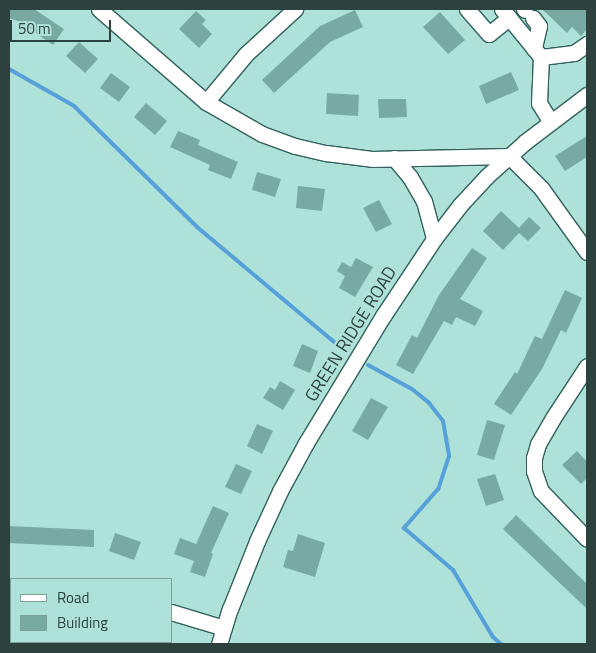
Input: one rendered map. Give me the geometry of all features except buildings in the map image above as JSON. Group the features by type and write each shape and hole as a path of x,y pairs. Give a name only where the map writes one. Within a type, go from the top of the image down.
{"street":[{"path":"99,9 206,102 262,134 295,146 359,158 509,156 541,188 587,252"},
{"path":"206,102 246,54 295,9"},
{"path":"467,9 489,34 506,13 538,52 574,53 587,44"},
{"path":"527,12 539,26 539,103 551,122"},
{"name":"GREEN RIDGE ROAD","path":"219,644 257,541 306,443 383,316 434,239 461,204 509,156 587,95"},
{"path":"394,158 410,177 424,200 434,239"},
{"path":"587,366 538,444 534,458 534,471 542,491 587,539"},
{"path":"172,612 224,628"}],"waterway":[{"path":"9,69 74,106 197,227 345,351"},
{"path":"368,365 412,389 429,403 443,421 449,456 438,489 404,528 453,570 493,637 501,644"}]}
